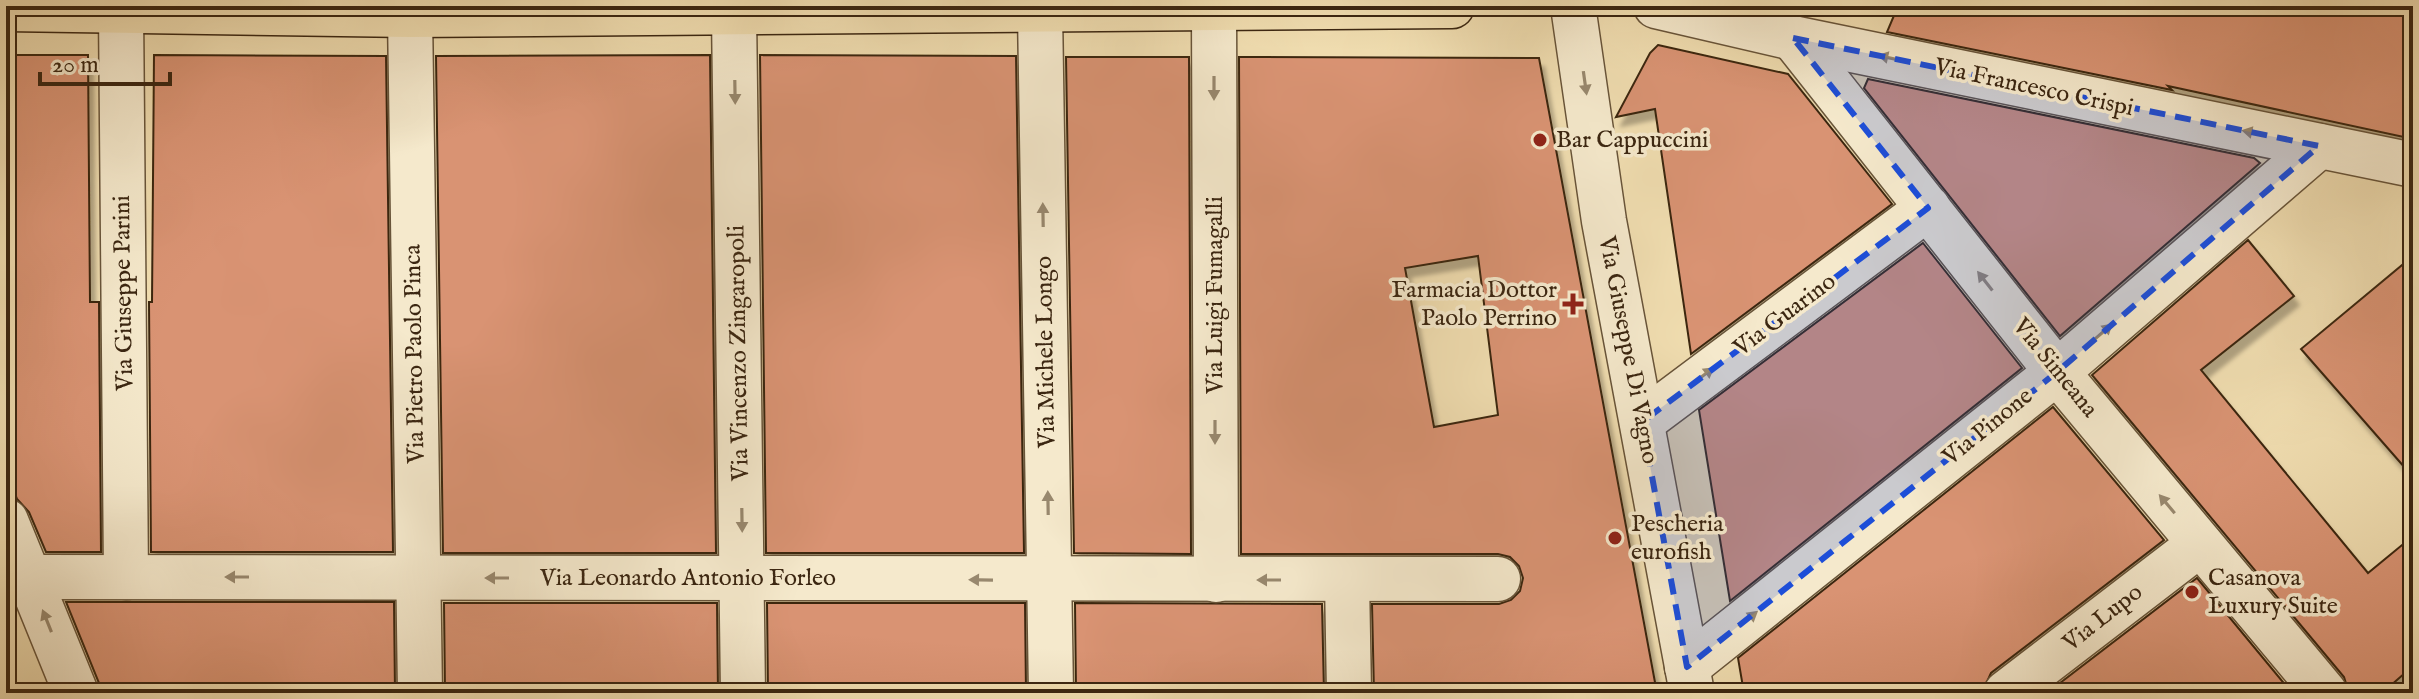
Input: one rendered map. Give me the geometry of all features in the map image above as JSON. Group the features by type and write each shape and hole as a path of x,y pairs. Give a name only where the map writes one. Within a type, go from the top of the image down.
{"main road":[{"path":"6,9 410,15 1452,6"}],"street":[{"name":"Via Giuseppe Di Vagno","path":"1573,6 1604,221 1690,680"},
{"name":"Via Francesco Crispi","path":"1656,6 1793,38 2413,165"},
{"name":"Via Michele Longo","path":"1028,9 1051,693"},
{"name":"Via Giuseppe Parini","path":"121,10 126,577"},
{"name":"Via Luigi Fumagalli","path":"1214,10 1216,580"},
{"name":"Via Vincenzo Zingaropoli","path":"734,14 743,693"},
{"name":"Via Pietro Paolo Pinca","path":"410,15 420,693"},
{"name":"Via Simeana","path":"1793,38 2057,372 2325,693"},
{"name":"Via Pinone","path":"1690,680 2057,372 2319,146"},
{"name":"Via Guarino","path":"1642,422 1928,208"},
{"path":"6,521 76,693"},
{"name":"Via Lupo","path":"2006,693 2200,544"},
{"name":"Via Leonardo Antonio Forleo","path":"29,577 743,576 1049,581 1498,579"},
{"path":"1347,580 1349,693"}],"highlighted area":[{"path":"1793,38 2319,146 2057,372 1687,667 1642,422 1928,208"}],"building":[{"path":"1898,6 2402,6 2413,48 2413,139 2168,86 2172,90 1887,32"},
{"path":"1658,45 1788,74 1892,204 1691,354 1655,109 1616,117 1650,53"},
{"path":"6,55 88,55 90,302 99,302 101,552 46,552 29,512 17,499 6,468"},
{"path":"154,55 386,56 393,552 151,552 149,302 152,302"},
{"path":"710,55 716,553 443,553 436,56"},
{"path":"760,55 1016,56 1024,553 766,553"},
{"path":"1066,57 1189,57 1191,554 1074,553"},
{"path":"1239,57 1539,58 1657,693 1374,693 1372,604 1499,604 1511,600 1520,591 1523,578 1519,566 1510,557 1498,554 1241,554","holes":["1478,256 1498,415 1434,427 1405,268"]},
{"path":"1868,79 2254,158 2260,163 2060,336 1864,88"},
{"path":"2248,240 2294,296 2201,370 2368,573 2413,536 2413,666 2382,693 2349,693 2344,677 2092,375"},
{"path":"1923,243 2022,368 1730,601 1699,410"},
{"path":"2413,256 2413,477 2301,349"},
{"path":"2053,407 2164,540 1991,673 1982,693 1744,693 1738,658"},
{"path":"2197,578 2292,693 2047,693"},
{"path":"66,602 394,602 395,693 103,693"},
{"path":"444,603 717,603 718,693 445,693"},
{"path":"767,603 1025,603 1026,693 768,693"},
{"path":"1075,603 1322,604 1324,693 1076,693"}],"place":[{"name":"Bar Cappuccini","path":"1540,140"},
{"name":"Farmacia Dottor Paolo Perrino","path":"1573,304"},
{"name":"Pescheria eurofish","path":"1615,538"},
{"name":"Casanova Luxury Suite","path":"2192,592"}]}
